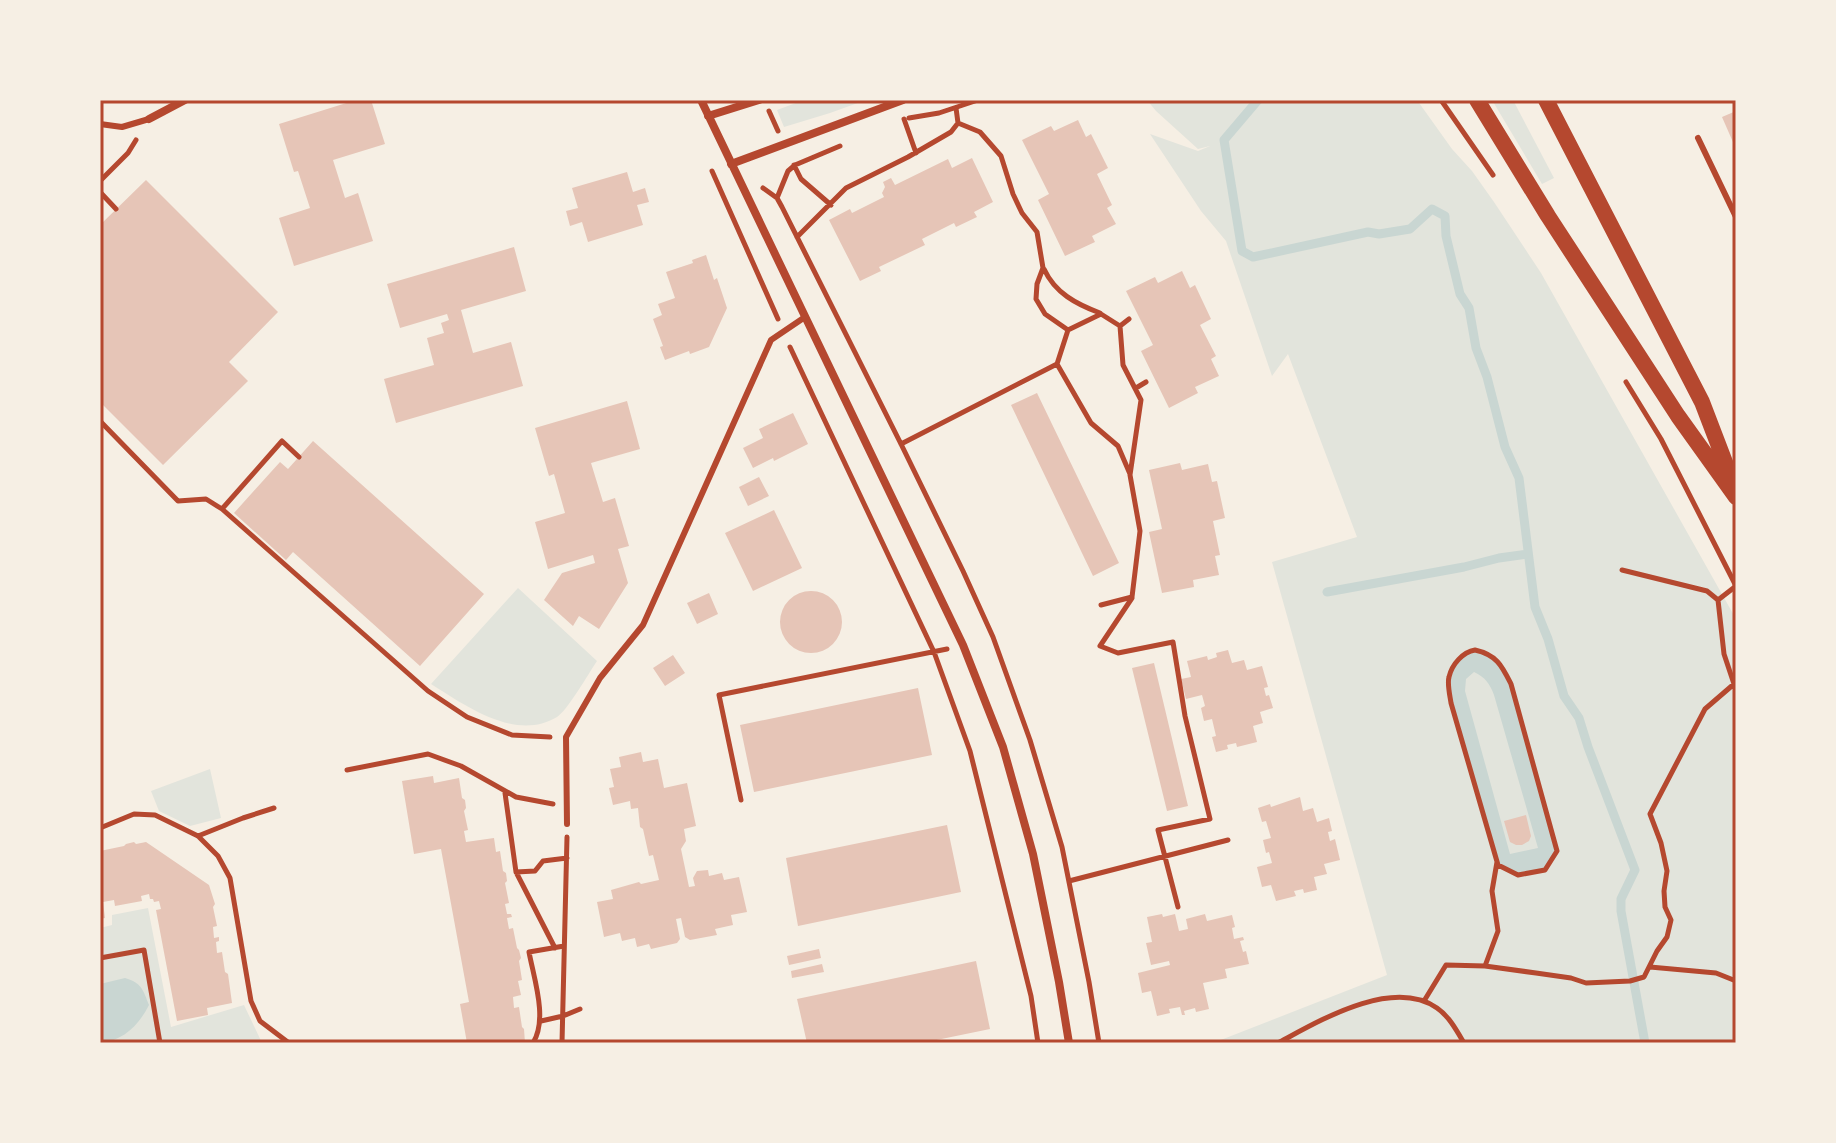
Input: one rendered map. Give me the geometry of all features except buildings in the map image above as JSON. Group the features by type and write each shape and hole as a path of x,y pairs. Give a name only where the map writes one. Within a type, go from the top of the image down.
{"main road":[{"path":"1477,100 1678,416 1736,494"},
{"path":"1546,100 1702,402 1736,494"}],"street":[{"path":"149,119 185,100"},
{"path":"701,100 963,645 1003,747 1033,854 1069,1043"},
{"path":"708,116 759,100"},
{"path":"731,164 903,100"}],"lane":[{"path":"100,124 122,127 149,119"},
{"path":"1698,138 1736,217"},
{"path":"567,824 566,737 600,678 643,625 771,340 805,317"}],"path":[{"path":"892,123 978,100"},
{"path":"1441,100 1495,176"},
{"path":"797,237 846,188 951,132 958,123 956,108"},
{"path":"100,181 128,153 149,119"},
{"path":"904,119 916,153"},
{"path":"958,123 980,132 1001,156 1013,194 1022,213 1037,232 1047,276 1060,292 1120,326"},
{"path":"777,198 788,171 795,165 848,142"},
{"path":"708,162 934,652 970,751 1031,996 1038,1043"},
{"path":"795,165 801,179 831,205"},
{"path":"100,192 116,209"},
{"path":"1043,268 1036,299 1045,314 1068,330"},
{"path":"901,444 1057,364 1068,330 1101,314"},
{"path":"1120,326 1129,319"},
{"path":"1120,326 1123,365 1141,400 1130,475"},
{"path":"1057,364 1091,423 1118,446 1130,475 1140,531 1132,597 1100,646 1118,653 1173,642 1185,716 1210,819 1158,830 1178,907"},
{"path":"1622,375 1661,439 1736,586 1718,600"},
{"path":"1136,388 1146,382"},
{"path":"100,421 178,501 206,499 222,509 428,691 467,717 512,735 566,737"},
{"path":"222,509 282,441 299,457"},
{"path":"1424,1001 1446,965 1485,966 1571,978 1586,983 1630,981 1644,977 1667,937 1671,920 1665,907 1667,871 1650,814 1705,709 1735,687 1724,654 1718,600 1707,591 1622,570"},
{"path":"1101,605 1132,597"},
{"path":"741,800 719,695 963,645"},
{"path":"1485,966 1498,931 1492,891 1498,865 1451,703 1449,677 1467,651 1489,653 1502,667 1511,684 1557,851 1545,870 1518,875 1498,865"},
{"path":"347,770 428,754 461,766 516,797 566,806"},
{"path":"505,792 516,872 555,948"},
{"path":"198,836 274,808"},
{"path":"100,828 134,814 155,815 198,836 218,856 230,878 251,1001 260,1021 289,1043"},
{"path":"562,1043 567,824"},
{"path":"1069,881 1228,840"},
{"path":"516,872 535,871 543,861 567,858"},
{"path":"533,1043 539,1034 541,1021 529,952 564,946"},
{"path":"100,958 144,950 160,1043"},
{"path":"1650,967 1716,973 1736,981"},
{"path":"1278,1043 1321,1020 1389,998 1424,1001 1440,1010 1464,1043"},
{"path":"541,1021 580,1009"}],"shaded area":[{"path":"804,100 866,100 784,127 777,110"},
{"path":"1147,100 1417,100 1472,171 1541,273 1736,619 1736,1043 1213,1043 1387,975 1272,562 1357,537 1288,354 1272,376 1226,241 1201,211 1150,134 1198,151 1210,146 1198,149"},
{"path":"1492,100 1513,100 1554,178 1542,184"},
{"path":"518,588 597,661 561,713 541,724 508,723 492,718 431,684"},
{"path":"1467,651 1489,653 1511,684 1557,851 1545,870 1518,875 1498,865 1451,703 1452,675","holes":["1474,672 1487,681 1494,695 1538,848 1510,854 1465,691 1466,679"]},
{"path":"210,769 221,818 190,826 159,811 151,791"},
{"path":"148,908 171,1027 244,1005 262,1043 100,1043 100,928 112,925 112,915"},
{"path":"125,978 141,988 149,1005 129,1031 116,1039 100,1043 100,984"}],"waterway":[{"path":"1258,100 1224,140 1242,251 1253,257 1368,232 1379,234 1410,229 1432,209 1445,216 1446,236 1460,294 1469,308 1476,348 1487,377 1505,447 1519,478 1535,607 1548,639 1564,696 1579,718 1635,870 1621,899 1621,911 1645,1043"},
{"path":"1327,592 1528,554"}]}
